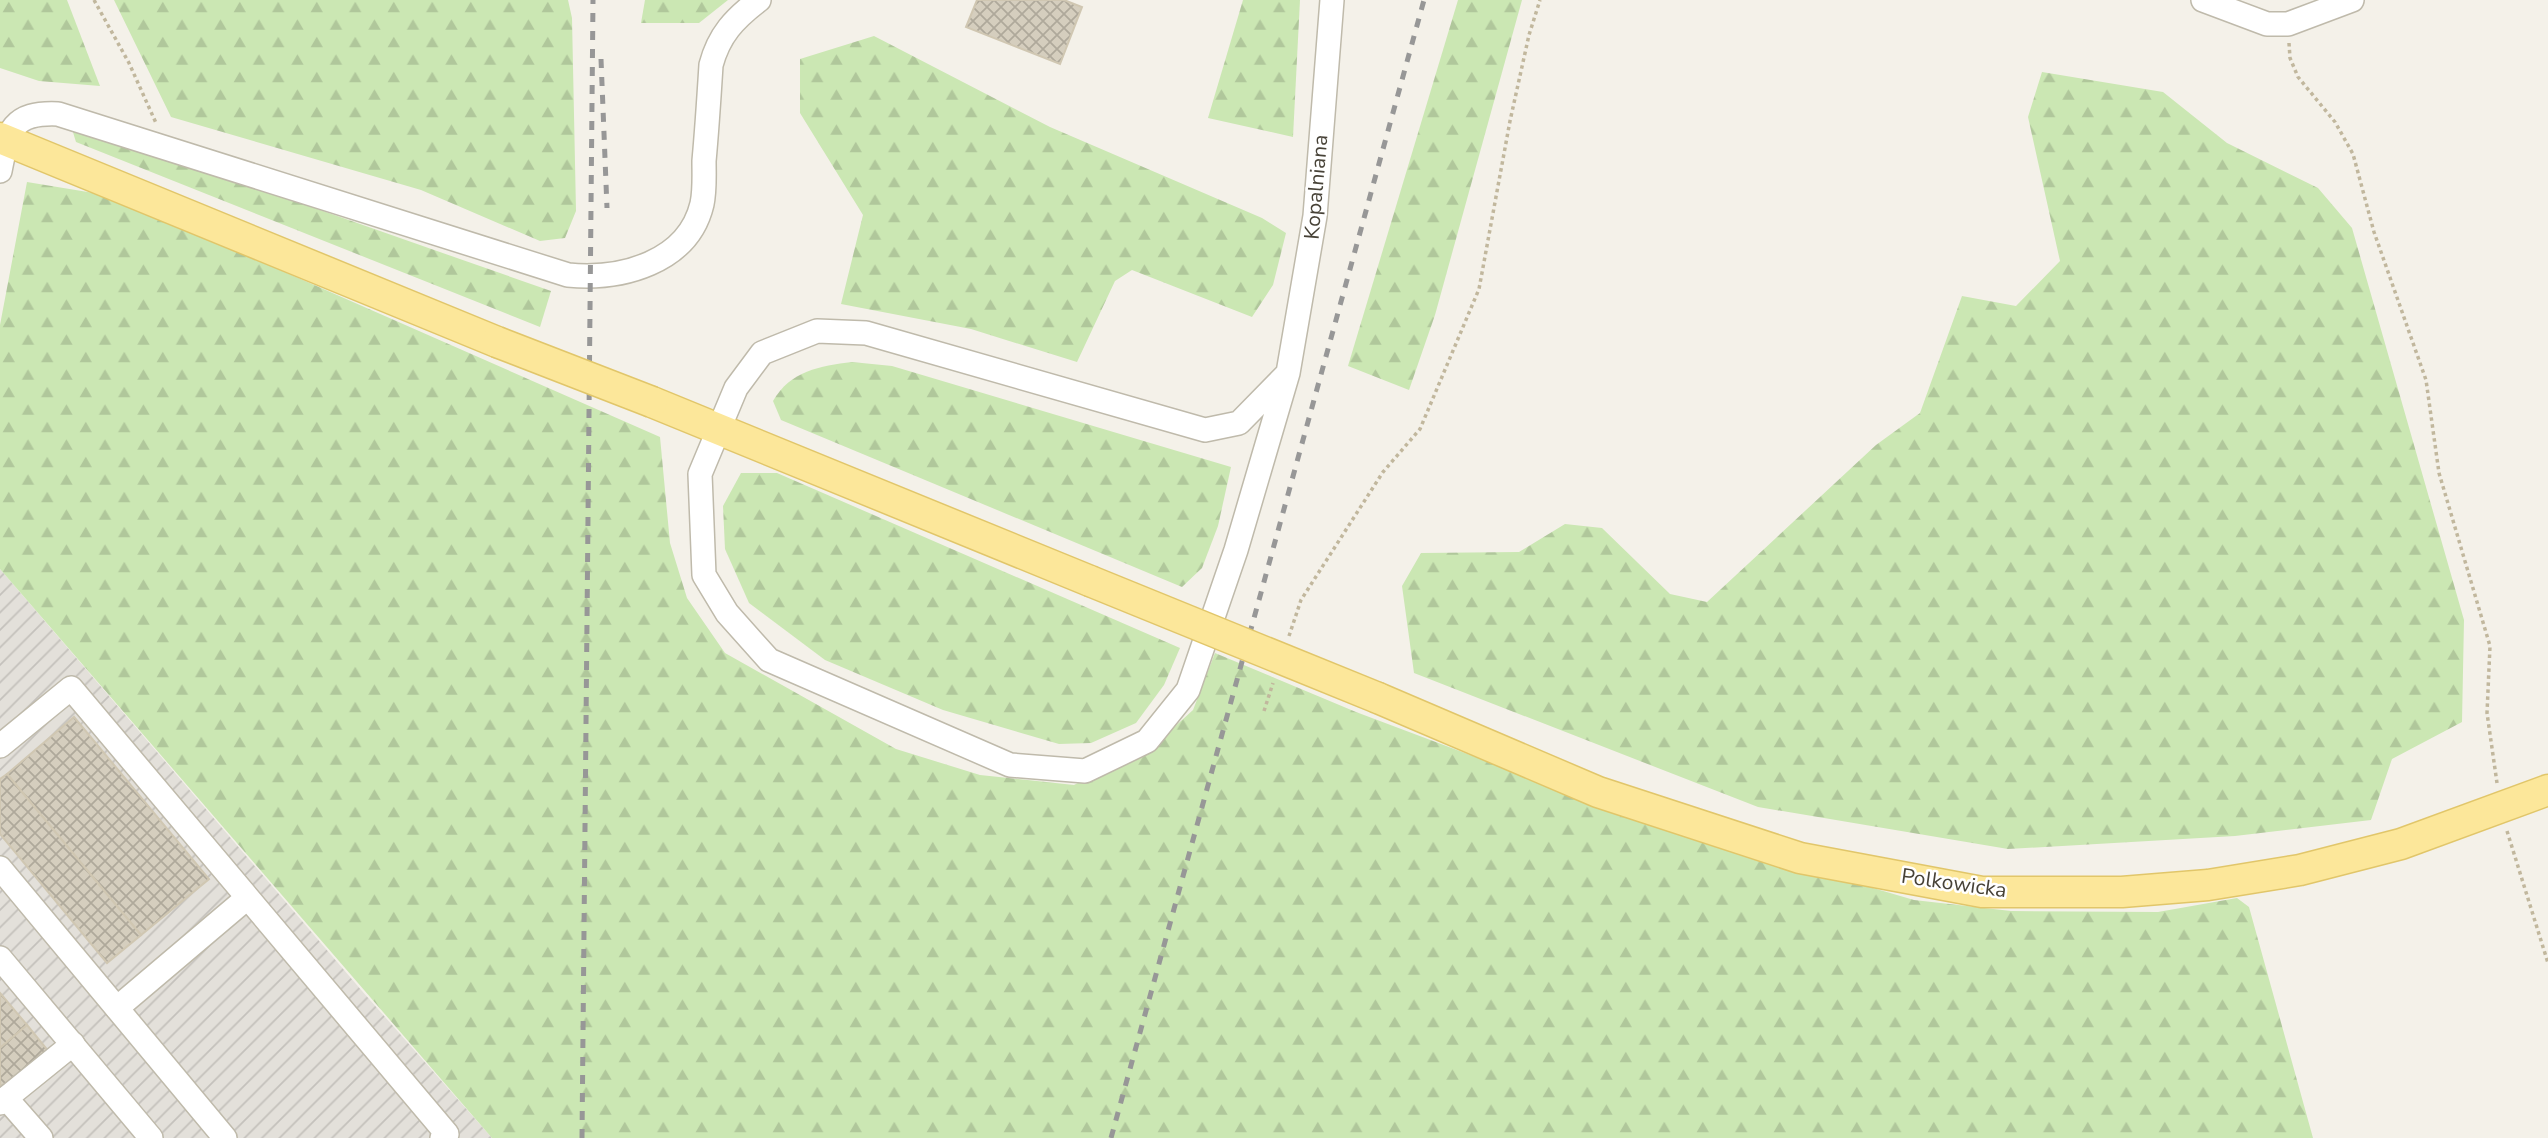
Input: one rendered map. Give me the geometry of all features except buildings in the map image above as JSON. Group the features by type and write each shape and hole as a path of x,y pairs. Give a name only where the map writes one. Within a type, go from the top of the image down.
{"main road":[{"name":"Polkowicka","path":"3,139 1378,698 1598,792 1787,854 1982,892 2122,892 2234,881 2300,870 2401,844 2548,790"}],"street":[{"path":"0,171 3,139 17,120 34,113 58,114 568,275 591,277 628,272 660,260 687,237 701,204 711,65 717,44 734,19 759,0"},
{"name":"Kopalniana","path":"1288,373 1239,422 1205,430 866,333 817,331 762,353 736,388 716,430 700,474 704,575 727,613 769,660 1010,765 1085,771 1147,741 1188,690 1236,550 1288,373 1315,216 1332,0"},
{"path":"2203,0 2267,23 2288,23 2352,0"},
{"path":"0,746 71,688 447,1134 442,1138"},
{"path":"0,868 225,1138"},
{"path":"117,1008 247,898"},
{"path":"0,958 151,1138"},
{"path":"41,1138 3,1101 73,1044"}],"path":[{"path":"94,0 129,63 158,127 156,144"},
{"path":"1289,637 1301,600 1383,472 1420,429 1479,289 1510,121 1529,35 1540,0"},
{"path":"2288,23 2290,58 2298,77 2335,122 2353,155 2374,232 2426,380 2439,473 2490,646 2487,713 2500,809 2548,963"},
{"path":"1264,711 1276,674"}],"shaded area":[{"path":"0,569 362,991 492,1138 0,1138"}],"green space":[{"path":"0,0 67,0 100,86 39,81 0,68"},
{"path":"114,0 568,0 572,18 576,211 565,238 540,241 421,190 171,117"},
{"path":"645,0 728,0 699,23 641,23"},
{"path":"1243,0 1300,0 1293,137 1208,118"},
{"path":"1458,0 1522,0 1435,315 1409,390 1348,366"},
{"path":"874,36 1050,127 1262,218 1286,233 1273,285 1252,317 1132,270 1115,281 1077,362 971,329 841,304 863,215 800,113 800,59"},
{"path":"2042,72 2163,92 2227,143 2318,188 2352,228 2464,620 2462,722 2392,759 2371,820 2235,836 2008,849 1758,807 1414,673 1402,586 1421,553 1519,552 1565,524 1602,528 1670,594 1707,602 1876,445 1920,413 1962,296 2016,306 2060,261 2028,117"},
{"path":"72,129 172,158 551,291 540,327 76,142"},
{"path":"27,182 112,196 660,437 670,543 687,598 725,653 896,749 980,775 1074,785 1159,741 1193,710 1215,653 1356,712 1526,776 1739,849 1914,900 2011,911 2158,912 2237,898 2249,907 2313,1138 492,1138 0,569 0,325"},
{"path":"852,362 892,366 1231,467 1218,526 1202,568 1182,587 781,420 773,401 788,383 817,368"},
{"path":"741,473 777,473 1180,648 1164,685 1136,723 1091,743 1059,744 943,710 825,660 749,603 725,549 723,506"}],"railway":[{"path":"582,1138 593,0"},
{"path":"1111,1138 1424,0"},
{"path":"601,59 607,208"}]}
